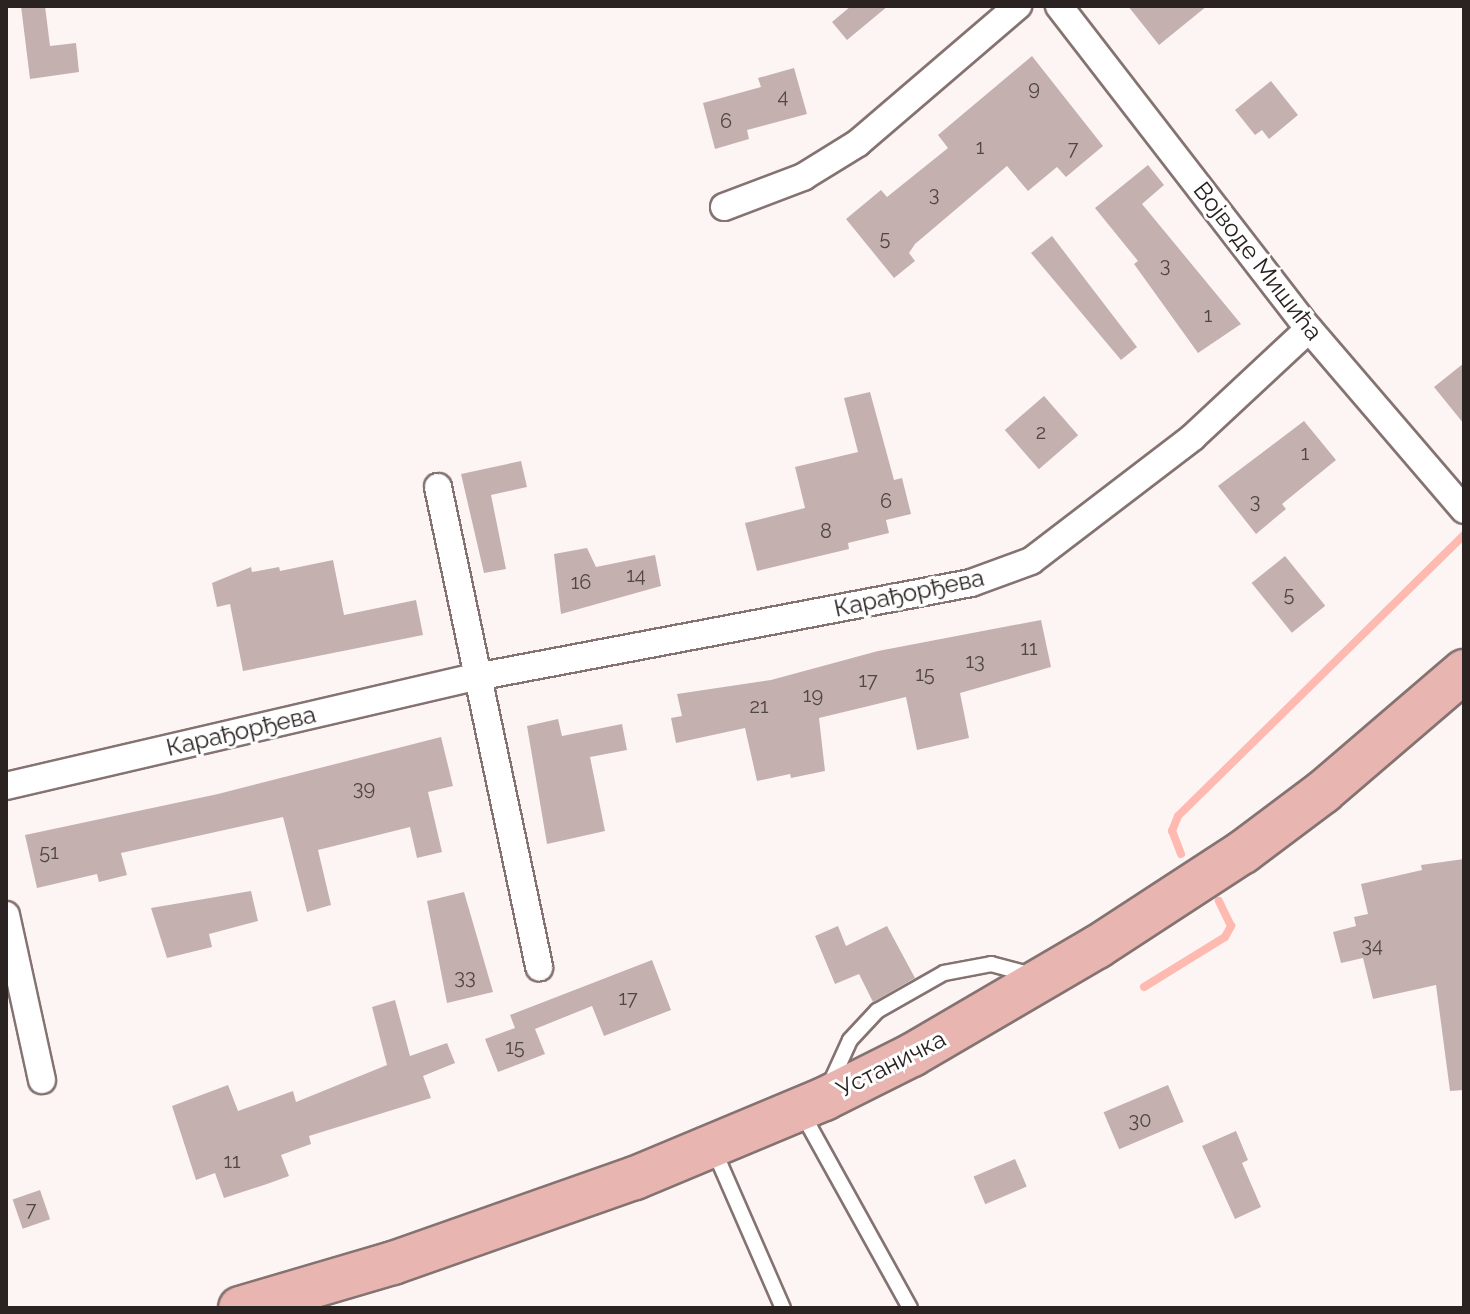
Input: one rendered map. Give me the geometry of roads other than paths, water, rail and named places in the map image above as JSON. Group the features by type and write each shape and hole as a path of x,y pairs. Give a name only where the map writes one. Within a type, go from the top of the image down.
{"main road":[{"name":"Устаничка","path":"240,1308 490,1231 713,1148 812,1104 1044,979 1256,843 1464,671"}],"street":[{"path":"724,207 803,177 858,143 1018,6"},
{"name":"Војводе Мишића","path":"1059,6 1309,329 1462,503"},
{"name":"Карађорђева","path":"6,786 476,677 971,583 1031,561 1193,437 1309,329"},
{"path":"438,487 539,968"},
{"path":"6,915 42,1080"}],"lane":[{"path":"910,1308 812,1104 850,1040 877,1011 944,973 991,964 1044,979"},
{"path":"713,1148 783,1308"}],"waterway":[{"path":"1181,854 1172,831 1178,816 1464,535"},
{"path":"1144,987 1225,937 1231,926 1219,901"}]}
